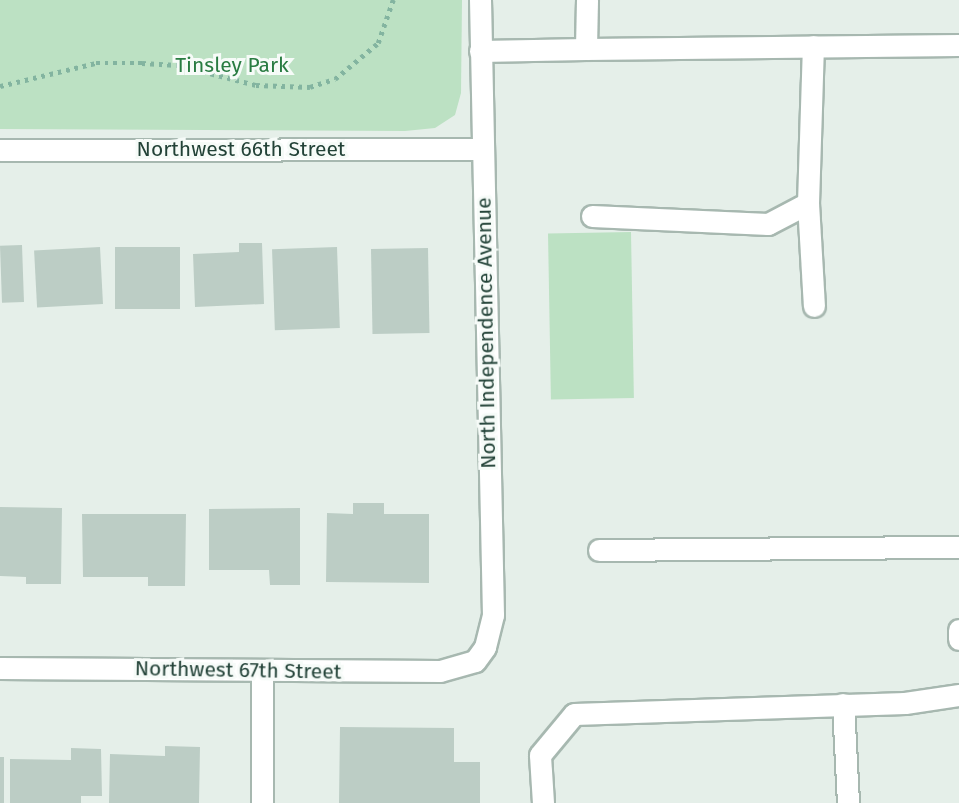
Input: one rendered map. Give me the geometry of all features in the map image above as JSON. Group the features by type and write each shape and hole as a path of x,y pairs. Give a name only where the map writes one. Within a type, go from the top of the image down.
{"street":[{"name":"North Independence Avenue","path":"475,661 492,632 493,615 480,0"},
{"path":"586,49 587,0"},
{"path":"481,51 959,45"},
{"path":"813,46 808,203 814,306"},
{"name":"Northwest 66th Street","path":"0,150 482,149"},
{"path":"592,216 768,224 808,203"},
{"path":"598,550 959,547"},
{"path":"959,630 959,639"},
{"name":"Northwest 67th Street","path":"0,668 440,671 475,661"},
{"path":"261,803 262,670"},
{"path":"543,803 540,755 574,714 905,703 959,695"},
{"path":"843,704 848,803"}],"path":[{"path":"0,86 96,63 142,63 178,65 256,85 310,87 335,79 378,43 393,0"}],"green space":[{"name":"Tinsley Park","path":"0,0 462,0 461,93 455,115 435,128 405,131 0,129"},
{"path":"631,232 634,398 551,399 548,233"}],"building":[{"path":"239,243 262,243 264,304 195,307 193,254 239,252"},
{"path":"22,245 24,302 2,303 0,246"},
{"path":"100,247 103,304 37,307 34,250"},
{"path":"115,247 180,247 180,309 115,309"},
{"path":"337,247 340,328 275,330 272,249"},
{"path":"428,248 429,333 372,334 371,249"},
{"path":"353,503 384,503 384,514 429,514 429,583 326,582 327,513 353,514"},
{"path":"0,507 62,508 61,584 26,584 26,577 0,576"},
{"path":"300,508 300,585 270,585 269,570 209,570 209,509"},
{"path":"82,514 186,514 185,586 148,586 148,577 83,577"},
{"path":"340,727 454,728 454,762 480,762 480,803 339,803"},
{"path":"165,746 200,747 199,803 109,803 110,754 165,756"},
{"path":"71,748 101,749 102,796 81,796 81,803 10,803 10,759 71,760"},
{"path":"0,757 4,757 4,803 0,803"}]}
